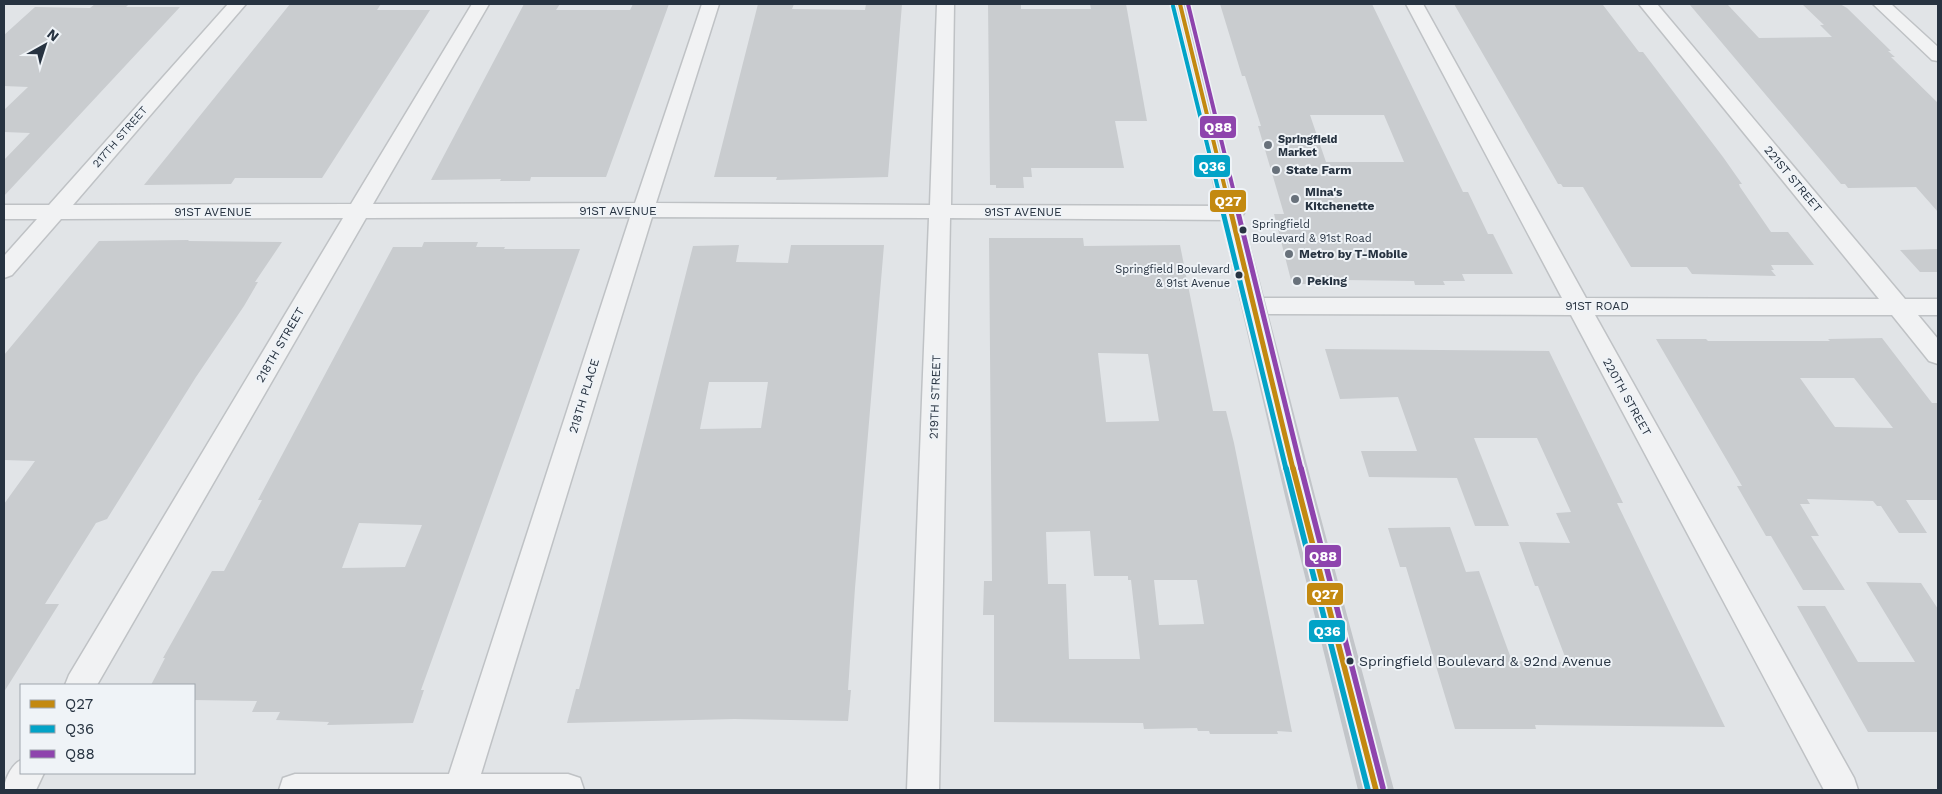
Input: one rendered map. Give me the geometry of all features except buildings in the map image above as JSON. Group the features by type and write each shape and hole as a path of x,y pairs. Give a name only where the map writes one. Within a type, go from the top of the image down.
{"main road":[{"path":"1180,4 1233,213 1333,634 1376,790"}],"street":[{"name":"217TH STREET","path":"4,270 237,4"},
{"name":"218TH STREET","path":"81,684 480,4"},
{"name":"218TH PLACE","path":"460,790 643,210 712,4"},
{"name":"219TH STREET","path":"923,790 946,4"},
{"name":"220TH STREET","path":"1414,4 1842,790"},
{"name":"221ST STREET","path":"1648,4 1938,355"},
{"path":"1881,4 1938,56"},
{"name":"91ST AVENUE","path":"4,212 643,210 1233,213"},
{"name":"91ST ROAD","path":"1255,306 1938,307"},
{"path":"18,790 27,774"},
{"path":"295,790 568,790"}],"transit line":[{"name":"Q27","path":"1180,4 1300,496 1376,790"},
{"name":"Q88","path":"1188,4 1307,494 1383,788"},
{"name":"Q36","path":"1173,6 1293,498 1368,790"}],"place":[{"name":"Springfield Market","path":"1268,145"},
{"name":"State Farm","path":"1276,170"},
{"name":"Mina's Kitchenette","path":"1295,199"},
{"name":"Springfield Boulevard & 91st Road","path":"1243,230"},
{"name":"Metro by T-Mobile","path":"1289,254"},
{"name":"Springfield Boulevard & 91st Avenue","path":"1239,275"},
{"name":"Peking","path":"1297,281"},
{"name":"Springfield Boulevard & 92nd Avenue","path":"1350,661"}]}
